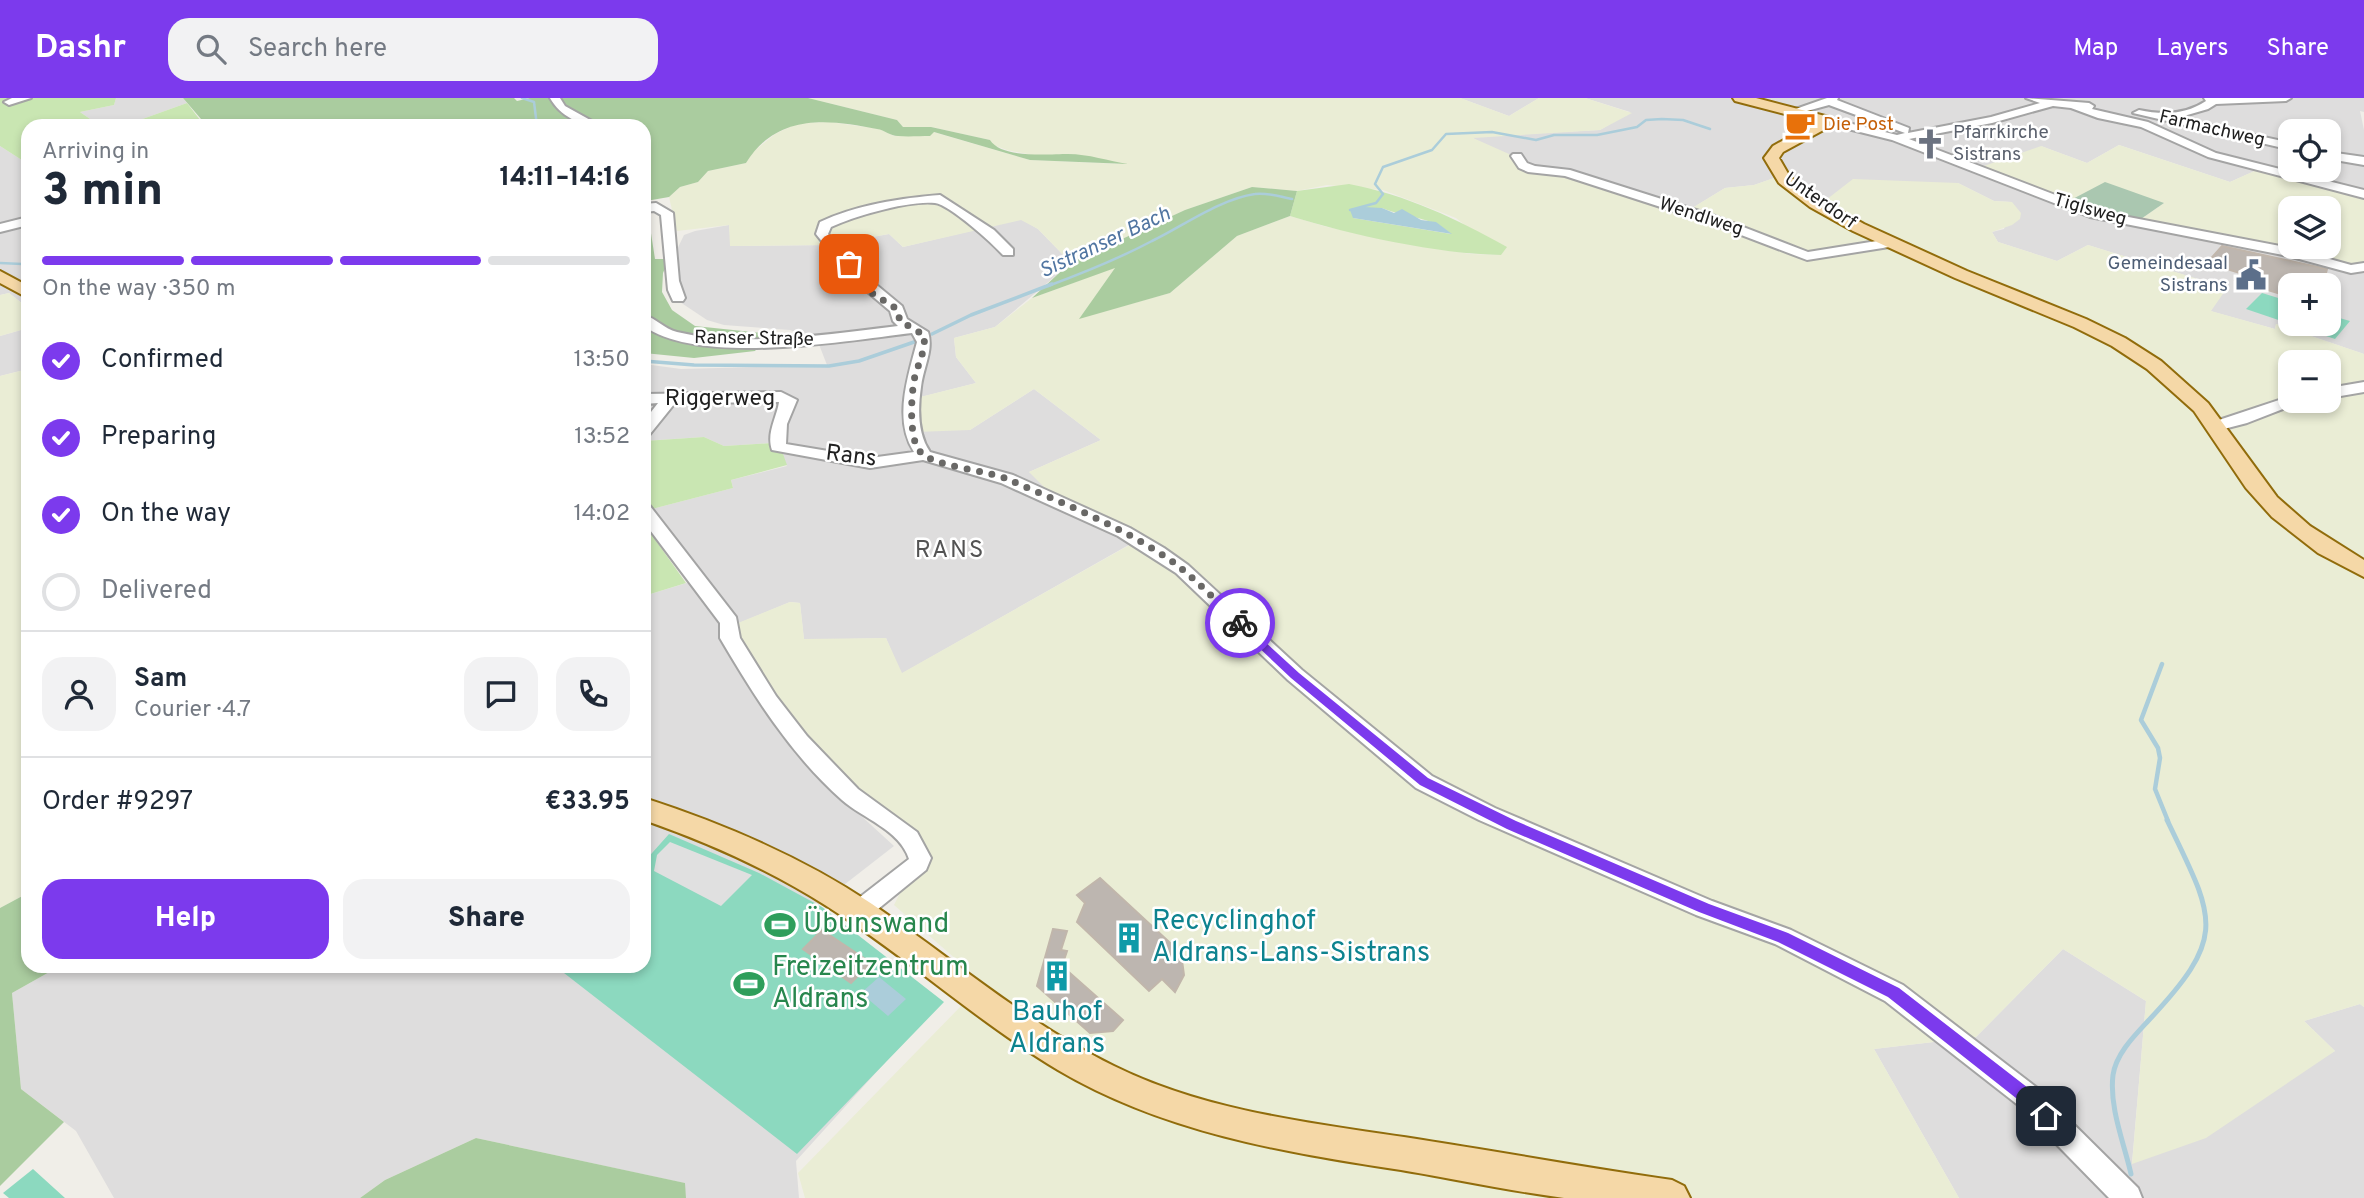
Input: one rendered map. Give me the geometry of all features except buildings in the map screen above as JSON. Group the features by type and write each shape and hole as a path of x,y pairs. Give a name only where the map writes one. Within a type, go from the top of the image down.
{"main road":[{"path":"1747,99 1824,120"},
{"name":"Unterdorf","path":"1824,120 1824,124 1774,152 1771,158 1773,166 1792,186 1822,207 1889,243"},
{"path":"1889,243 2125,345 2172,377 2216,426 2256,486 2280,512 2321,544 2364,570"},
{"path":"0,276 21,289"},
{"path":"651,812 715,836 787,869 859,911 1018,1029 1105,1078 1214,1119 1282,1135 1672,1198"}],"street":[{"path":"6,101 26,98"},
{"path":"555,98 561,108 582,119"},
{"path":"2031,98 2075,106 2102,116 2147,120 2212,155 2364,194"},
{"path":"2164,118 2204,107 2211,99 2286,98"},
{"path":"1796,111 1832,99 1916,134"},
{"path":"1896,138 1997,119 2050,103"},
{"name":"Farmachweg","path":"2147,120 2164,118 2278,144"},
{"name":"Tiglsweg","path":"1824,120 1896,138 2050,199 2099,215 2290,252 2360,270"},
{"name":"Wendlweg","path":"1517,156 1523,165 1532,169 1566,173 1712,219 1807,256 1889,243"},
{"path":"2341,157 2364,161"},
{"path":"924,455 919,450 912,430 914,387 925,339 921,332 900,321 897,309 872,293 822,234 825,225 839,218 911,201 940,199 989,233 1008,252"},
{"path":"651,207 656,207 667,214 673,262 672,286 678,298"},
{"path":"0,228 21,223"},
{"name":"Ranser Straße","path":"651,324 665,334 719,341 827,339 914,328"},
{"path":"2341,391 2364,387"},
{"name":"Riggerweg","path":"651,399 767,396 786,398 788,403 779,424 778,447"},
{"path":"651,422 669,400"},
{"path":"2216,426 2278,406"},
{"name":"Rans","path":"778,447 870,463 924,455 1007,479 1124,532 1174,563 1295,676 1424,782 1500,820 1704,908 1783,937 1894,993 2027,1096 2128,1198"},
{"path":"651,519 729,622 730,638 787,726 849,794 915,845 920,858 918,864 859,911"}],"shaded area":[{"path":"116,98 183,98 187,103 142,119 90,119 80,112 114,105"},
{"path":"1460,98 1539,98 1509,116"},
{"path":"1585,98 2364,98 2364,112 2360,111 2364,130 2364,196 2310,182 2341,182 2341,119 2278,119 2278,174 2259,169 2230,182 2119,145 2087,163 2041,146 2139,220 2278,249 2278,259 2323,259 2364,272 2364,354 2311,336 2341,336 2341,273 2278,273 2278,325 2275,329 2210,311 2226,288 2088,245 2057,261 1998,242 1992,232 2004,229 2012,202 1994,201 1958,183 1821,203 1777,177 1754,185 1725,188 1689,210 1533,171 1471,137 1600,130 1630,112"},
{"path":"0,146 21,160 21,302 9,293 0,295"},
{"path":"1021,219 1038,229 1071,263 995,327 954,338 956,357 976,383 917,398 970,430 1034,389 1101,440 1029,472 1134,542 901,674 886,638 804,640 800,603 790,602 718,632 774,722 810,769 894,846 813,909 939,1003 796,1161 799,1198 686,1198 684,1183 476,1138 385,1180 360,1198 114,1198 76,1131 21,1089 12,993 48,973 651,973 651,594 703,578 652,509 733,488 731,480 787,466 772,443 724,446 704,437 651,441 651,365 681,369 827,365 818,342 790,330 724,325 707,320 674,298 667,270 684,235 729,225 731,246 827,245 889,234 903,247"},
{"path":"21,330 21,371 0,376 0,336"},
{"path":"670,842 752,875 721,906 654,871 657,855"},
{"path":"2063,949 2146,1001 2132,1163 2335,1051 2304,1021 2360,1004 2364,1007 2364,1198 1959,1198 1874,1049 1976,1037"}],"green space":[{"path":"0,98 116,98 114,105 80,112 90,119 21,119 21,160 0,146"},
{"path":"183,98 514,98 517,101 530,98 808,98 897,120 903,127 931,127 990,140 996,146 1015,153 1076,154 1128,164 1030,160 934,132 930,136 898,136 859,126 822,122 788,128 773,135 746,163 708,171 698,182 680,187 669,197 651,200 651,119 201,119"},
{"path":"808,98 1460,98 1509,116 1539,98 1585,98 1632,113 1600,130 1473,138 1509,154 1512,161 1533,171 1564,174 1689,210 1725,188 1754,185 1777,177 1822,203 1853,179 1958,183 1994,201 2012,202 2021,213 2020,219 2012,225 1992,232 1998,242 2057,261 2088,245 2227,288 2211,311 2275,329 2278,325 2278,336 2311,336 2364,354 2364,1007 2360,1004 2304,1021 2335,1051 2206,1138 2132,1164 2146,1001 2063,949 1976,1037 1874,1049 1959,1198 805,1198 798,1173 962,1005 981,981 894,905 901,891 930,857 859,794 792,720 734,629 738,623 790,602 800,603 804,639 886,638 902,673 1133,543 1051,494 1029,472 1101,440 1034,389 970,430 916,432 916,398 976,383 956,357 954,338 995,327 1032,298 1116,267 1080,318 1170,293 1237,236 1290,216 1327,227 1470,254 1501,255 1456,218 1383,190 1327,185 1297,191 1252,187 1185,210 1071,263 1038,229 1021,220 903,247 889,234 827,245 730,246 729,225 677,231 669,197 680,187 698,182 708,171 746,163 753,152 775,134 798,123 830,122 880,129 894,136 933,132 1030,160 1121,164 1070,154 1038,156 1007,150 993,145 990,140 931,127 903,127 897,120"},
{"path":"187,103 199,119 142,119"},
{"path":"2119,145 2230,182 2259,169 2278,174 2278,182 2310,182 2364,196 2364,272 2323,259 2341,259 2341,196 2278,196 2278,250 2138,221 2164,203 2067,202 1981,167 2041,146 2087,163"},
{"path":"2105,182 2164,203 2138,221 2067,202"},
{"path":"1349,184 1370,189 1431,209 1507,247 1501,255 1450,251 1395,242 1314,223 1290,216 1297,191","holes":["1382,208 1427,220 1451,234 1353,218"]},
{"path":"1252,187 1297,191 1290,216 1237,236 1170,293 1079,319 1115,268 1032,298 1070,263 1185,210"},
{"path":"651,233 655,259 669,259 663,273 662,292 672,310 695,326 799,337 766,338 755,351 694,358 651,354"},
{"path":"9,293 21,302 21,330 0,336 0,295"},
{"path":"2262,293 2278,298 2278,320 2246,309"},
{"path":"2341,318 2350,321 2341,332"},
{"path":"21,371 21,897 0,908 0,376"},
{"path":"704,437 724,446 772,443 783,454 787,465 731,480 733,488 652,509 651,441"},
{"path":"651,534 686,583 651,594"},
{"name":"Freizeitzentrum Aldrans","path":"669,834 759,873 822,907 944,1002 797,1154 564,973 651,973 651,854"},
{"path":"21,897 21,973 48,973 12,993 21,1089 64,1122 0,1186 0,908"},
{"path":"476,1138 685,1183 686,1198 360,1198 385,1180"},
{"path":"33,1169 65,1198 9,1198 3,1193"}],"water":[{"path":"1364,207 1382,208 1394,213 1402,209 1421,220 1436,222 1452,234 1353,218 1350,210"},
{"path":"879,977 906,999 888,1016 861,993"}],"waterway":[{"path":"522,98 534,102 536,119"},
{"name":"Sistranser Bach","path":"1350,210 1376,203 1383,194 1375,184 1383,167 1432,150 1446,134 1492,132 1536,140 1554,135 1597,135 1637,127 1646,120 1662,119 1683,120 1710,129"},
{"name":"Sistranser Bach","path":"1048,286 1126,254 1228,201 1259,194 1292,199"},
{"name":"Sistranser Bach","path":"0,263 21,264"},
{"name":"Sistranser Bach","path":"932,334 971,315 1052,284"},
{"name":"Sistranser Bach","path":"651,362 694,365 829,366 859,361 917,341"},
{"path":"2162,664 2141,720 2158,748 2160,758 2155,789 2168,821"},
{"path":"2131,1174 2113,1100 2115,1067 2126,1046 2174,992 2192,967 2202,946 2206,926 2196,881 2167,820"}],"way so far":[{"path":"849,264 872,293 897,309 900,321 924,335 924,347 915,376 912,422 914,440 924,455 959,467 994,473 1124,532 1174,563 1240,623"}],"place":[{"name":"Die Post","path":"1800,125"},
{"name":"Pfarrkirche Sistrans","path":"1930,144"},
{"name":"Gemeindesaal Sistrans","path":"2251,275"},
{"name":"Übunswand","path":"780,925"},
{"name":"Recyclinghof Aldrans-Lans-Sistrans","path":"1129,938"},
{"name":"Bauhof Aldrans","path":"1057,976"},
{"name":"Freizeitzentrum Aldrans","path":"749,984"}],"district":[{"name":"RANS","path":"950,551"}],"route":[{"path":"1240,623 1295,676 1424,782 1511,825 1704,908 1783,937 1894,993 2027,1096 2046,1116"}]}
